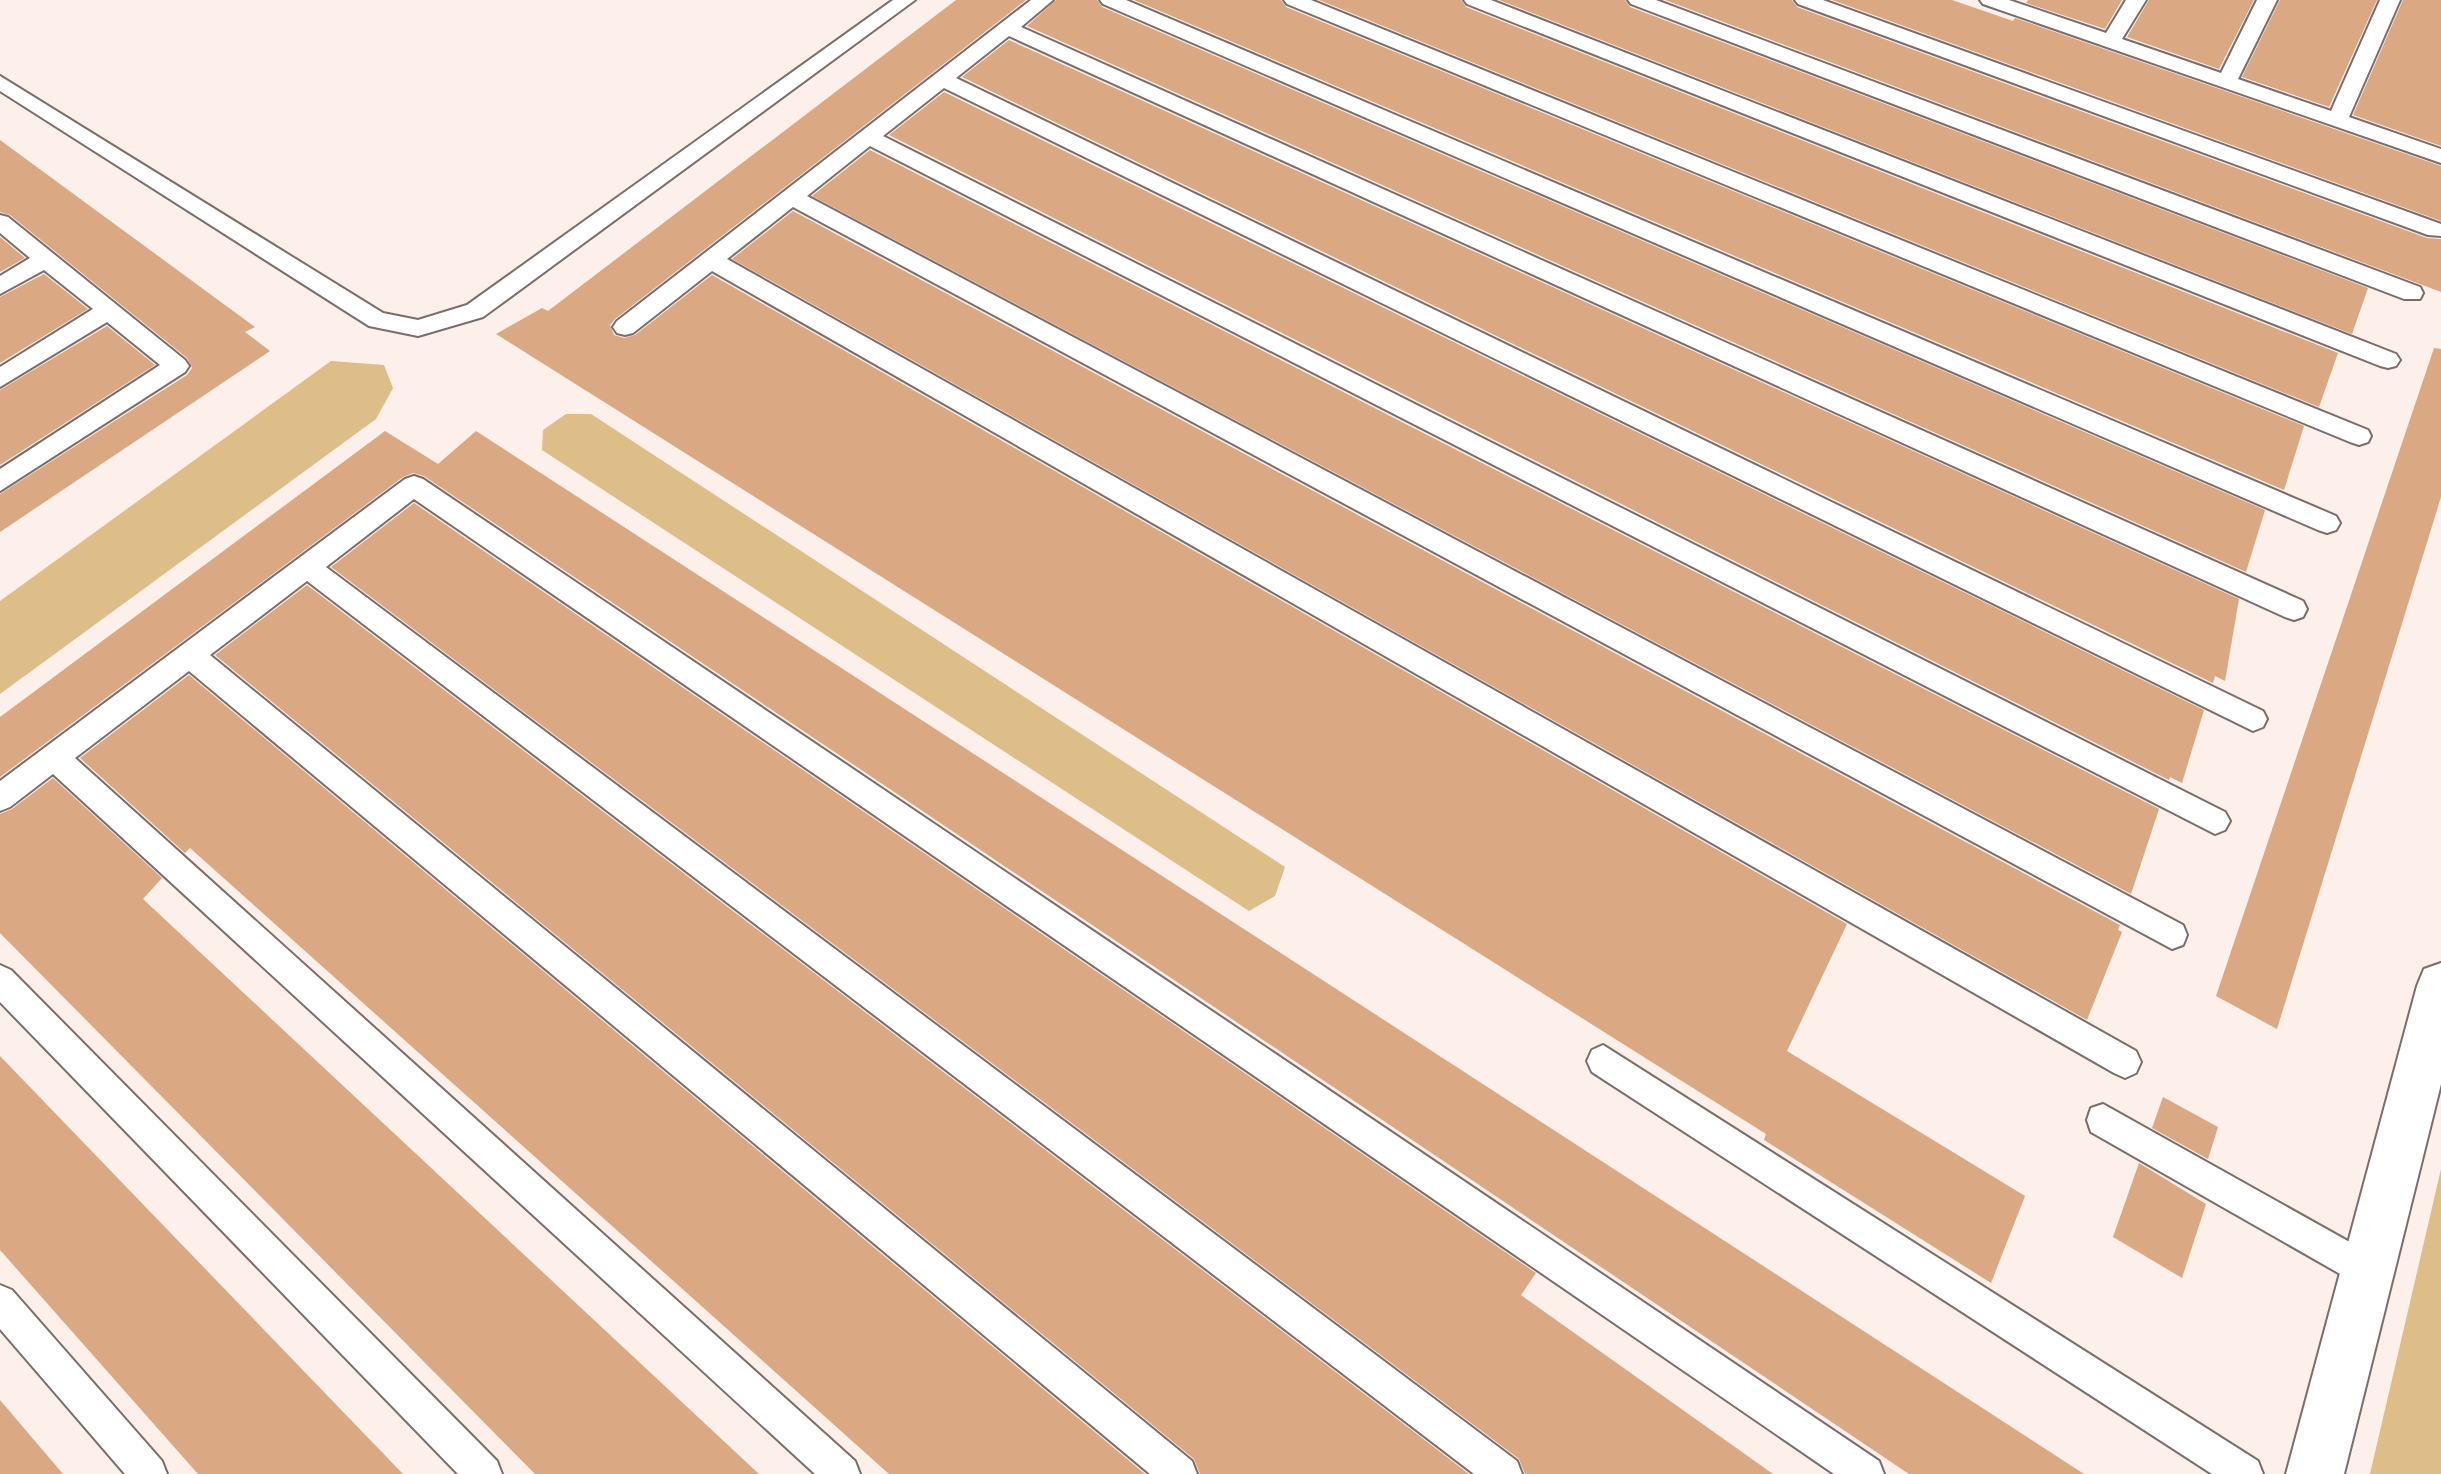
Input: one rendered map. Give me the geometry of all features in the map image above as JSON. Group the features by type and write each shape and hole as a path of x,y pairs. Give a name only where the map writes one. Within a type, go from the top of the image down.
{"street":[{"path":"2315,1474 2441,986"}],"lane":[{"path":"0,82 377,320 418,328 475,311 905,0"},
{"path":"625,327 1043,0"},
{"path":"1110,0 2327,523"},
{"path":"1294,0 2359,436"},
{"path":"1474,0 2388,360"},
{"path":"1638,0 2412,293"},
{"path":"1805,0 2436,230"},
{"path":"2111,41 2136,0"},
{"path":"2226,82 2267,0"},
{"path":"2338,119 2390,0"},
{"path":"2002,2 2441,156"},
{"path":"1007,28 2294,609"},
{"path":"942,79 2253,719"},
{"path":"868,137 2215,821"},
{"path":"792,197 2172,935"},
{"path":"0,222 177,366 0,481"},
{"path":"0,286 46,259"},
{"path":"711,260 2125,1062"},
{"path":"0,378 109,310"},
{"path":"0,798 414,486 1866,1474"},
{"path":"307,567 1504,1474"},
{"path":"190,655 1179,1474"},
{"path":"54,757 842,1474"},
{"path":"0,980 484,1474"},
{"path":"1603,1061 2245,1474"},
{"path":"2103,1120 2368,1271"},
{"path":"0,1302 149,1474"}],"shaded area":[{"path":"331,361 384,365 393,388 376,419 0,694 0,601"},
{"path":"566,414 591,414 1285,867 1275,896 1249,911 542,450 543,430"},
{"path":"2441,1169 2441,1474 2370,1474"}],"building":[{"path":"956,0 1026,0 615,319 610,325 614,335 624,338 635,335 712,275 1847,924 1787,1051 2025,1196 1991,1283 1764,1140 1766,1134 496,334 542,308 548,311"},
{"path":"1056,0 1097,0 1102,7 2265,510 2246,572 1027,26"},
{"path":"1134,0 1281,0 1286,7 2304,426 2284,490"},
{"path":"1319,0 1461,0 1466,7 2338,353 2319,407"},
{"path":"1499,0 1625,0 1630,7 2368,288 2352,334"},
{"path":"1665,0 1792,0 1797,7 2427,238 2441,239 2441,292"},
{"path":"1832,0 1952,0 2013,21 2015,18 2441,166 2441,221"},
{"path":"2028,0 2122,0 2105,29 2026,3"},
{"path":"2149,0 2254,0 2219,69 2127,37"},
{"path":"2280,0 2377,0 2329,107 2242,77"},
{"path":"2403,0 2441,0 2441,146 2353,115"},
{"path":"1009,40 2239,599 2225,681 2215,676 2213,683 962,77"},
{"path":"944,92 2204,710 2182,783 2170,777 2169,780 889,135"},
{"path":"0,140 255,327 245,332 270,351 0,532 0,494 187,375 192,368 187,358 10,215 0,212"},
{"path":"870,150 2159,809 2131,894 812,196"},
{"path":"793,211 2120,925 2118,930 2122,932 2087,1020 732,259"},
{"path":"0,237 25,258 0,272"},
{"path":"44,274 88,309 0,363 0,297"},
{"path":"107,326 155,365 0,465 0,390"},
{"path":"2434,348 2441,349 2441,497 2277,1029 2216,996"},
{"path":"385,431 438,464 476,431 2084,1474 1909,1474 424,476 413,473 403,477 0,777 0,717"},
{"path":"414,503 1536,1273 1521,1295 1773,1474 1525,1474 1519,1459 331,567"},
{"path":"307,585 1469,1474 1200,1474 1194,1459 215,655"},
{"path":"189,675 1145,1474 889,1474 190,848 185,853 80,758"},
{"path":"53,778 162,878 143,899 759,1474 535,1474 0,933 0,814 12,809"},
{"path":"0,1056 403,1474 198,1474 0,1250"},
{"path":"2163,1097 2218,1127 2208,1159 2152,1128"},
{"path":"2139,1163 2206,1204 2182,1278 2113,1237"},
{"path":"0,1400 63,1474 0,1474"}]}
